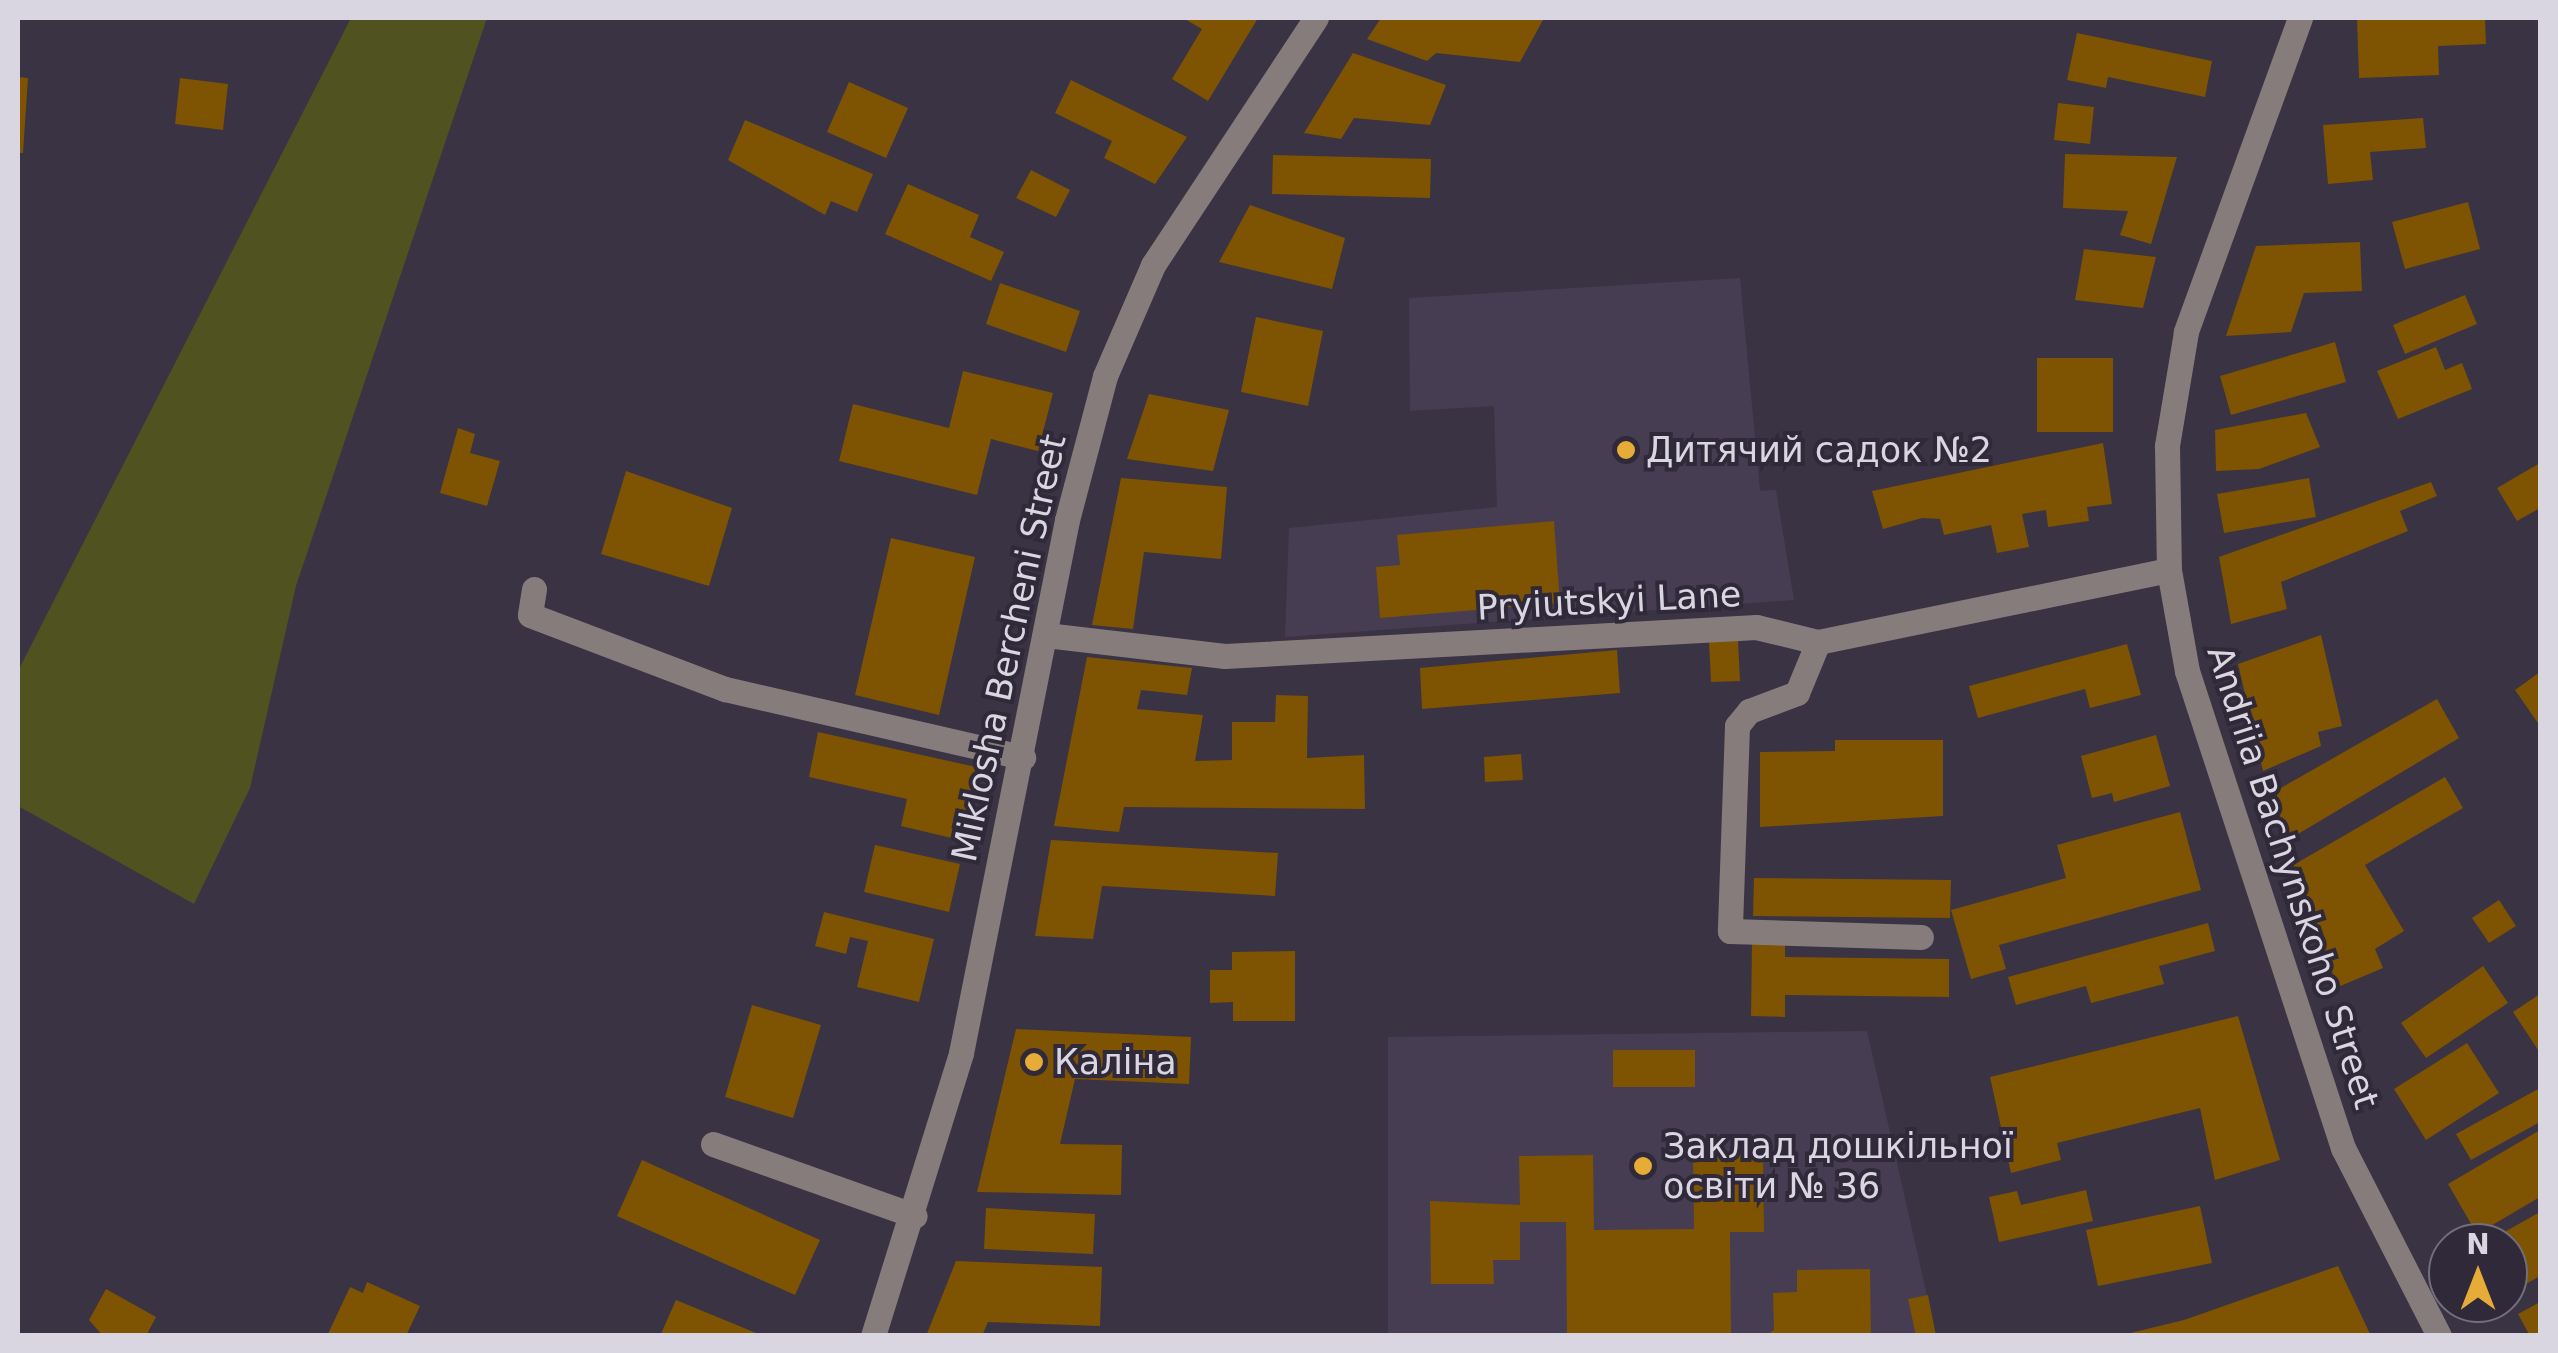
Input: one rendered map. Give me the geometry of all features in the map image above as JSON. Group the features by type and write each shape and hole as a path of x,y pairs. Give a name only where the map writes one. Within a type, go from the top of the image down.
{"street":[{"name":"Miklosha Bercheni Street","path":"873,1336 915,1216 961,1053 1080,465 1126,322 1316,18"},
{"name":"Andriia Bachynskoho Street","path":"2300,18 2186,332 2167,446 2169,570 2187,671 2343,1148 2438,1336"},
{"name":"Pryiutskyi Lane","path":"1046,635 1225,656 1756,627 1818,642 2169,570"},
{"path":"534,589 530,615 726,690 1023,757"},
{"path":"1818,642 1797,693 1749,710 1737,726 1730,932 1921,937"},
{"path":"713,1144 915,1216"}],"shaded area":[{"path":"351,18 487,18 296,586 250,788 194,904 18,806 18,671"},
{"name":"Дитячий садок №2","path":"1740,278 1760,491 1776,490 1794,600 1285,637 1289,528 1497,507 1494,406 1410,411 1409,298"},
{"name":"Заклад дошкільної освіти № 36","path":"1867,1031 1936,1335 1388,1335 1388,1037"}],"building":[{"path":"1183,18 1258,18 1208,101 1172,79 1202,29"},
{"path":"1381,18 1544,18 1520,62 1436,53 1427,61 1367,39"},
{"path":"2485,18 2486,44 2438,46 2439,75 2359,78 2357,19"},
{"path":"2077,33 2212,61 2205,97 2108,77 2106,88 2067,80"},
{"path":"1353,53 1446,85 1430,125 1354,118 1341,139 1304,133"},
{"path":"18,77 28,78 23,153 18,153"},
{"path":"180,78 228,84 223,130 175,124"},
{"path":"1071,80 1187,137 1155,184 1104,158 1112,141 1055,113"},
{"path":"849,82 908,108 886,158 827,132"},
{"path":"2058,103 2094,107 2090,144 2054,140"},
{"path":"2423,118 2426,148 2370,152 2373,180 2328,184 2323,125"},
{"path":"745,120 873,174 857,212 831,201 825,215 728,160"},
{"path":"2065,154 2177,157 2151,244 2120,235 2128,211 2063,208"},
{"path":"1273,155 1431,159 1430,198 1272,194"},
{"path":"1031,170 1070,190 1056,217 1016,198"},
{"path":"908,184 979,215 970,237 1004,252 991,281 885,234"},
{"path":"2468,202 2480,249 2405,269 2392,222"},
{"path":"1250,205 1345,238 1332,289 1219,262"},
{"path":"2360,242 2362,291 2304,293 2291,332 2226,336 2256,246"},
{"path":"2084,249 2156,257 2143,308 2075,300"},
{"path":"1000,283 1080,311 1066,352 986,324"},
{"path":"2465,295 2477,324 2405,354 2393,325"},
{"path":"1256,317 1323,331 1308,406 1241,392"},
{"path":"2335,342 2346,382 2231,415 2220,376"},
{"path":"2436,347 2445,370 2462,363 2472,389 2398,419 2377,371"},
{"path":"2037,358 2113,358 2113,432 2037,432"},
{"path":"963,371 1053,393 1038,451 991,439 977,495 839,461 853,404 949,428"},
{"path":"1149,394 1229,410 1213,471 1127,459"},
{"path":"2306,413 2320,447 2259,469 2216,471 2215,430"},
{"path":"458,428 475,434 470,453 500,461 487,506 440,493"},
{"path":"2103,443 2112,504 2087,507 2089,521 2048,527 2046,510 2022,514 2029,547 1997,553 1991,525 1944,535 1940,519 1922,518 1883,529 1872,491"},
{"path":"2540,463 2540,508 2517,521 2497,488"},
{"path":"626,471 732,508 709,586 601,554"},
{"path":"1121,478 1227,487 1221,559 1144,552 1133,629 1092,625"},
{"path":"2309,478 2316,517 2224,533 2217,494"},
{"path":"2431,482 2437,496 2400,511 2408,531 2281,582 2287,609 2231,624 2219,557"},
{"path":"1554,521 1560,603 1380,618 1376,567 1400,565 1397,535"},
{"path":"891,538 975,557 939,715 855,695"},
{"path":"2321,635 2342,726 2318,732 2321,746 2263,771 2238,664"},
{"path":"1738,640 1740,681 1711,682 1709,641"},
{"path":"2127,644 2141,695 2090,708 2085,689 1978,718 1969,686"},
{"path":"1617,650 1620,693 1422,709 1420,668"},
{"path":"1087,657 1192,668 1187,695 1141,690 1137,709 1203,715 1195,761 1232,760 1232,722 1275,722 1276,695 1308,696 1307,758 1364,755 1365,809 1124,807 1119,832 1054,826"},
{"path":"2540,672 2540,726 2515,690"},
{"path":"2437,699 2459,738 2288,840 2272,793"},
{"path":"818,732 976,767 960,840 901,826 907,799 809,777"},
{"path":"2156,735 2170,786 2114,802 2112,793 2092,798 2081,756"},
{"path":"1835,740 1943,740 1943,816 1760,827 1760,752 1835,751"},
{"path":"1521,754 1523,780 1485,782 1484,757"},
{"path":"2445,777 2463,808 2365,865 2404,931 2375,949 2383,968 2338,987 2290,867"},
{"path":"2180,812 2201,890 1999,945 2006,969 1971,979 1951,910 2066,878 2057,845"},
{"path":"1051,840 1278,853 1275,896 1102,886 1093,939 1035,936"},
{"path":"875,845 960,864 949,912 864,892"},
{"path":"1754,878 1951,880 1950,918 1753,916"},
{"path":"2499,900 2516,926 2489,943 2472,918"},
{"path":"824,912 934,939 919,1002 857,987 868,941 850,937 846,954 815,946"},
{"path":"2208,923 2215,951 2159,966 2164,984 2091,1003 2086,986 2016,1005 2008,977"},
{"path":"1752,941 1785,942 1785,957 1949,959 1949,997 1785,995 1785,1017 1751,1016"},
{"path":"1295,951 1295,1021 1233,1021 1233,1002 1210,1003 1210,970 1232,970 1232,952"},
{"path":"2483,966 2508,1003 2426,1058 2401,1023"},
{"path":"2540,994 2540,1053 2513,1012"},
{"path":"752,1005 821,1025 793,1118 725,1097"},
{"path":"2238,1016 2280,1160 2215,1180 2200,1108 2057,1143 2061,1160 2011,1173 1990,1077"},
{"path":"1016,1029 1191,1037 1189,1084 1075,1079 1060,1144 1122,1145 1121,1195 977,1192"},
{"path":"2467,1043 2499,1093 2426,1140 2394,1089"},
{"path":"1613,1050 1695,1050 1695,1087 1613,1087"},
{"path":"2540,1088 2540,1122 2471,1160 2456,1134"},
{"path":"2540,1130 2540,1197 2496,1223 2471,1223 2448,1184"},
{"path":"1693,1154 1763,1154 1764,1232 1730,1232 1731,1336 1567,1336 1566,1222 1520,1222 1520,1260 1493,1260 1494,1284 1431,1284 1430,1201 1520,1205 1519,1156 1593,1155 1594,1230 1694,1229"},
{"path":"642,1160 820,1240 795,1295 617,1216"},
{"path":"2086,1190 2093,1221 1999,1242 1989,1197 2017,1191 2021,1205"},
{"path":"2200,1206 2212,1263 2098,1286 2086,1230"},
{"path":"986,1208 1095,1214 1093,1254 984,1249"},
{"path":"2540,1212 2540,1276 2528,1283 2528,1223 2520,1223"},
{"path":"956,1261 1102,1267 1100,1326 988,1322 982,1336 926,1336"},
{"path":"2338,1266 2371,1336 2118,1336 2184,1320"},
{"path":"1870,1269 1871,1336 1765,1336 1774,1330 1773,1293 1797,1292 1797,1270"},
{"path":"367,1282 420,1306 406,1336 327,1336 350,1287 363,1293"},
{"path":"106,1289 156,1317 146,1336 103,1336 89,1320"},
{"path":"1928,1295 1936,1336 1916,1336 1908,1299"},
{"path":"676,1300 761,1335 761,1336 660,1336"},
{"path":"2540,1302 2540,1336 2530,1336 2523,1323 2528,1323 2528,1309"}],"place":[{"name":"Дитячий садок №2","path":"1626,450"},
{"name":"Калiна","path":"1034,1062"},
{"name":"Заклад дошкільної освіти № 36","path":"1643,1166"}]}
